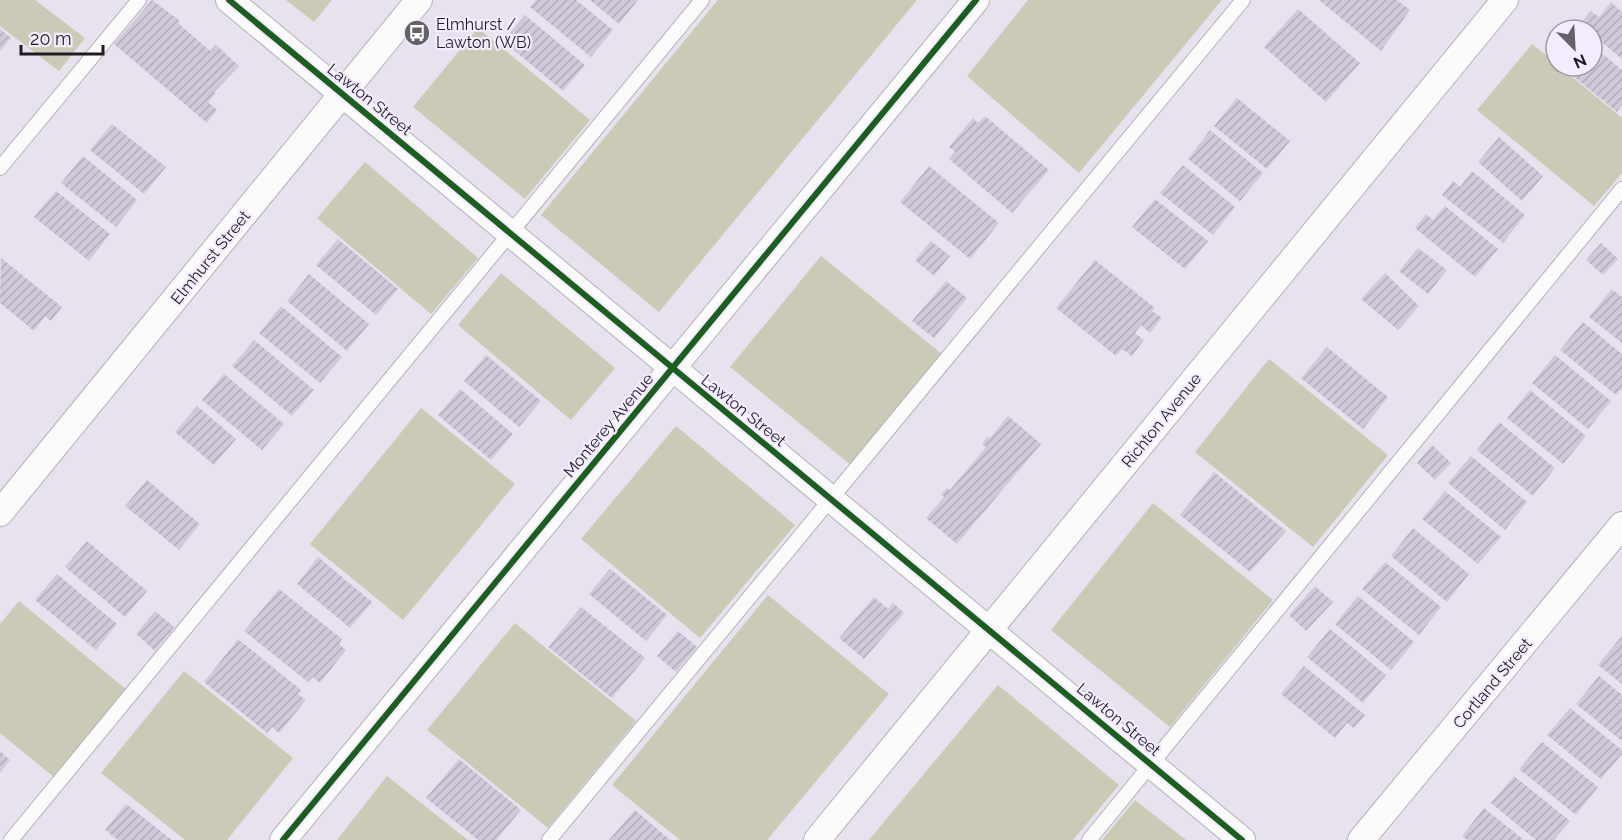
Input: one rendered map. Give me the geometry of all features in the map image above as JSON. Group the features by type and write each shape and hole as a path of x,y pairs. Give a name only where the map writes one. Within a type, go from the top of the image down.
{"street":[{"name":"Lawton Street","path":"229,0 1242,840"},
{"name":"Elmhurst Street","path":"0,513 419,0"},
{"name":"Monterey Avenue","path":"283,840 976,0"},
{"name":"Richton Avenue","path":"817,840 1505,0"},
{"name":"Cortland Street","path":"1361,840 1622,525"}],"lane":[{"path":"0,168 139,0"},
{"path":"11,840 512,235 702,0"},
{"path":"549,840 1243,0"},
{"path":"1089,840 1622,189"}],"green space":[{"path":"0,0 35,0 85,38 59,71 0,26"},
{"path":"286,0 332,0 314,22"},
{"path":"718,0 917,0 659,312 541,215"},
{"path":"1028,0 1222,0 1079,173 967,76"},
{"path":"478,28 590,120 525,199 413,107"},
{"path":"1532,44 1544,54 1544,78 1573,78 1622,118 1622,173 1594,206 1477,110"},
{"path":"365,162 478,258 431,314 317,218"},
{"path":"821,256 942,354 851,465 730,367"},
{"path":"501,273 615,368 571,420 458,325"},
{"path":"1269,359 1388,455 1313,547 1195,452"},
{"path":"421,408 515,484 403,620 310,544"},
{"path":"676,426 795,525 700,638 581,539"},
{"path":"1153,503 1273,600 1170,727 1051,630"},
{"path":"768,595 889,694 767,840 680,840 612,785"},
{"path":"19,601 127,690 55,778 0,733 0,624"},
{"path":"515,623 636,721 548,828 427,730"},
{"path":"184,671 293,758 227,840 185,840 101,773"},
{"path":"998,685 1119,785 1073,840 869,840"},
{"path":"387,776 468,840 337,840"},
{"path":"1135,800 1186,840 1102,840"}],"building":[{"path":"152,0 180,21 178,23 210,51 216,45 239,66 214,92 216,93 208,102 217,110 207,123 114,44"},
{"path":"536,0 576,0 613,30 591,57 530,7"},
{"path":"590,0 638,0 619,24"},
{"path":"1319,0 1397,0 1410,10 1381,51"},
{"path":"1611,2 1622,12 1622,59 1604,44 1604,18 1585,18 1591,11 1599,17"},
{"path":"1298,9 1360,63 1326,102 1264,47"},
{"path":"525,15 585,65 563,91 503,41"},
{"path":"0,29 11,38 0,51"},
{"path":"1604,55 1622,70 1622,105 1617,112 1576,78 1604,78"},
{"path":"1237,98 1290,141 1267,169 1214,126"},
{"path":"985,116 1049,170 1012,213 949,159 955,152 949,147 973,118 978,123"},
{"path":"112,124 166,167 144,194 90,150"},
{"path":"1210,130 1263,173 1240,201 1188,159"},
{"path":"1499,137 1543,176 1522,201 1478,162"},
{"path":"83,156 137,200 116,227 61,183"},
{"path":"1183,165 1235,207 1213,235 1160,193"},
{"path":"929,166 999,223 970,259 900,202"},
{"path":"1472,171 1525,215 1503,243 1442,195 1453,181 1460,187"},
{"path":"56,191 110,234 89,261 34,217"},
{"path":"1155,199 1208,241 1185,269 1132,227"},
{"path":"1445,206 1498,249 1475,277 1415,228 1426,214 1433,220"},
{"path":"338,239 398,289 376,315 316,265"},
{"path":"931,241 950,256 934,276 915,260"},
{"path":"1601,243 1618,259 1603,275 1586,260"},
{"path":"1418,248 1447,270 1428,294 1399,271"},
{"path":"1,258 62,307 51,321 45,316 34,331 0,303"},
{"path":"1095,260 1155,308 1152,311 1162,318 1150,333 1141,325 1135,333 1144,340 1132,356 1122,349 1116,356 1056,308"},
{"path":"1385,273 1419,306 1398,330 1361,299"},
{"path":"309,274 369,324 347,351 287,301"},
{"path":"946,281 967,298 934,338 912,321"},
{"path":"1612,289 1622,297 1622,343 1589,317"},
{"path":"281,306 342,357 320,383 259,333"},
{"path":"1583,322 1622,354 1622,388 1616,395 1560,350"},
{"path":"254,340 314,390 292,416 232,366"},
{"path":"1327,347 1388,397 1363,429 1301,378"},
{"path":"486,355 541,401 519,427 464,381"},
{"path":"1555,355 1611,401 1588,429 1532,383"},
{"path":"224,374 284,424 262,450 202,400"},
{"path":"460,389 513,434 491,460 438,415"},
{"path":"1530,390 1586,436 1563,464 1507,418"},
{"path":"197,406 236,439 214,465 175,432"},
{"path":"1008,416 1041,444 957,544 926,518 944,497 941,494 947,488 950,490 986,447 982,444 988,436 990,438"},
{"path":"1499,422 1555,468 1533,496 1477,450"},
{"path":"1432,445 1451,463 1435,480 1417,463"},
{"path":"1471,456 1527,502 1505,530 1448,483"},
{"path":"1214,472 1286,531 1250,572 1180,515"},
{"path":"147,480 200,524 179,550 125,506"},
{"path":"1445,491 1501,537 1478,564 1422,519"},
{"path":"1413,528 1469,574 1447,602 1391,556"},
{"path":"87,541 147,591 125,617 65,567"},
{"path":"318,557 372,602 350,628 297,584"},
{"path":"1385,562 1441,607 1419,635 1362,589"},
{"path":"610,569 667,615 646,641 589,594"},
{"path":"57,574 117,624 96,650 35,600"},
{"path":"1315,586 1333,602 1306,631 1289,615"},
{"path":"279,589 342,639 339,644 346,650 320,683 313,677 308,682 244,631"},
{"path":"1358,596 1414,642 1391,670 1335,624"},
{"path":"874,597 888,609 893,603 904,613 864,659 839,638"},
{"path":"581,607 645,658 612,698 548,647"},
{"path":"155,611 174,627 155,651 136,634"},
{"path":"1330,629 1386,675 1363,703 1307,657"},
{"path":"678,631 697,647 676,672 657,656"},
{"path":"1622,638 1622,684 1598,665"},
{"path":"238,639 301,690 298,694 306,700 279,733 272,727 267,733 204,682"},
{"path":"1304,666 1365,715 1354,728 1347,723 1335,738 1281,694"},
{"path":"1599,676 1622,695 1622,741 1576,704"},
{"path":"1570,708 1622,750 1622,754 1601,779 1547,735"},
{"path":"1542,742 1598,787 1576,815 1519,769"},
{"path":"0,751 10,760 0,773"},
{"path":"459,759 521,810 496,840 478,840 426,798"},
{"path":"1514,776 1570,821 1554,840 1536,840 1491,803"},
{"path":"126,804 172,840 118,840 105,830"},
{"path":"1484,808 1524,840 1467,840 1462,836"},
{"path":"635,810 670,840 609,840"}],"cycle path":[{"path":"229,0 1242,840"},
{"path":"283,840 976,0"}],"place":[{"name":"Elmhurst / Lawton (WB)","path":"417,33"}]}
